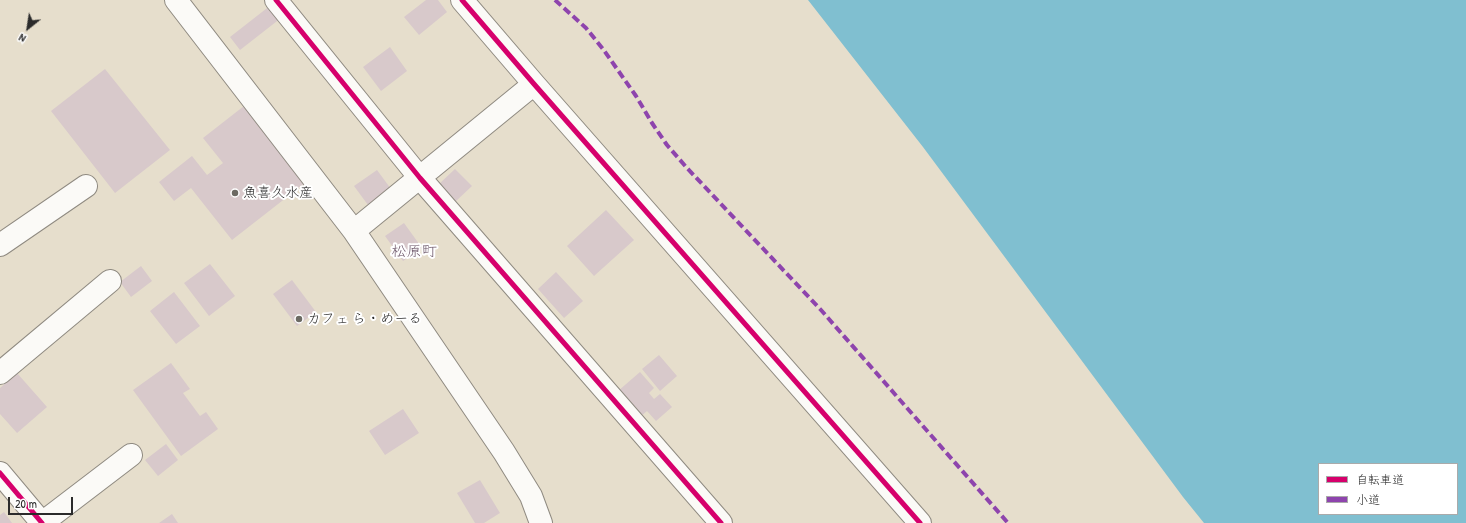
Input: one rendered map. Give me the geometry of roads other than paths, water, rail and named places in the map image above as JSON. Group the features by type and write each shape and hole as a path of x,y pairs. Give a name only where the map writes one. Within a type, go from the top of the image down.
{"street":[{"path":"176,0 354,231 504,452 532,496 541,523"},
{"path":"276,0 420,178 721,523"},
{"path":"462,0 920,523"},
{"path":"354,231 534,84"},
{"path":"0,245 86,186"},
{"path":"0,372 110,281"},
{"path":"0,473 42,523 131,455"}],"water":[{"path":"808,0 1466,0 1466,523 1204,523 1183,497 923,147"}],"place":[{"name":"魚喜久水産","path":"235,193"},
{"name":"カフェ ら・めーる","path":"299,319"}],"district":[{"name":"松原町","path":"414,252"}]}
